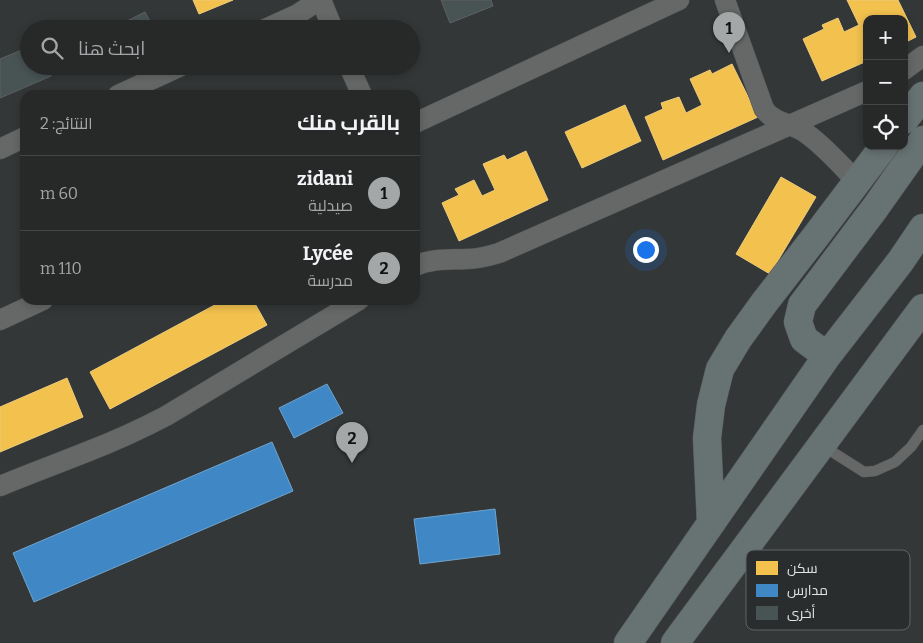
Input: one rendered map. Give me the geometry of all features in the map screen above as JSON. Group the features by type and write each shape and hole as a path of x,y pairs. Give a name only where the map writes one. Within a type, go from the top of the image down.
{"highway":[{"path":"908,115 923,96"},
{"path":"827,356 804,339 798,322 802,306 923,140"},
{"path":"711,523 708,438 711,405 720,369 753,317 881,150"},
{"path":"628,643 827,356 900,262 923,228"},
{"path":"677,642 923,308"},
{"path":"888,355 909,344 923,333"}],"street":[{"path":"285,20 320,0 329,20"},
{"path":"420,121 679,0"},
{"path":"724,0 764,109 768,115 798,128 812,137 858,182"},
{"path":"908,67 923,56"},
{"path":"129,90 161,75"},
{"path":"353,75 360,90"},
{"path":"420,264 434,260 468,260 499,253 863,93"},
{"path":"0,149 20,139"},
{"path":"0,320 32,305"},
{"path":"0,486 90,451 166,416 351,305"}],"lane":[{"path":"822,445 864,472 874,471 895,462 911,447 923,430"}],"building: سكن":[{"path":"193,0 233,0 199,14"},
{"path":"847,0 898,0 905,15 863,15 863,63 822,81 803,39 824,29 822,25 838,18 844,32 859,25"},
{"path":"908,21 916,37 908,41"},
{"path":"732,64 758,117 663,160 645,117 663,109 661,103 679,97 686,113 702,105 690,79 710,70 712,74"},
{"path":"625,105 641,141 582,168 565,132"},
{"path":"526,151 548,200 459,241 442,203 459,195 455,189 474,180 482,196 495,190 483,164 504,155 507,160"},
{"path":"781,177 816,197 770,274 736,254"},
{"path":"215,305 256,305 267,325 110,409 90,372"},
{"path":"67,378 83,417 0,452 0,407"}],"building: مدارس":[{"path":"327,384 343,413 294,438 279,408"},
{"path":"272,442 293,491 34,602 13,553"},
{"path":"495,509 500,554 420,564 414,519"}],"building: أخرى":[{"path":"441,0 491,0 493,6 450,23"},
{"path":"145,12 149,20 129,20"},
{"path":"20,51 20,75 51,76 0,98 0,59"}],"place":[{"name":"zidani","path":"729,53"},
{"name":"Lycée","path":"352,463"}]}
